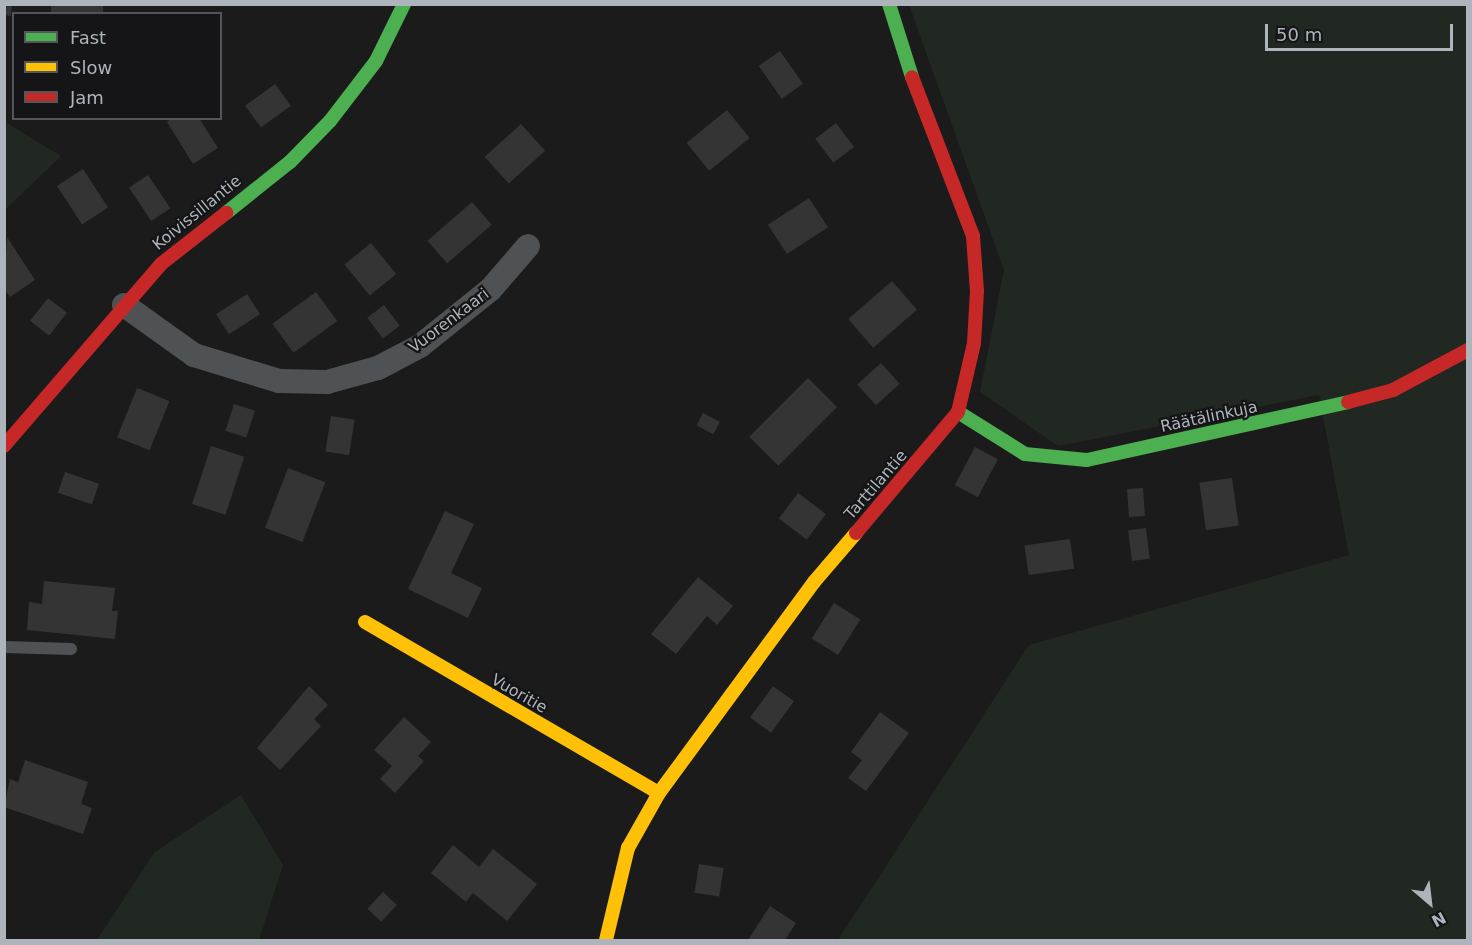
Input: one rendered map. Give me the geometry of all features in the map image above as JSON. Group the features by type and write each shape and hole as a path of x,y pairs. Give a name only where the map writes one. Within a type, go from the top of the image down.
{"street":[{"name":"Koivissillantie","path":"4,446 124,304 161,264 290,162 330,121 376,61 404,4"},
{"name":"Tarttilantie","path":"606,940 628,848 658,793 814,582 958,412 974,343 977,291 973,236 900,47 889,4"},
{"name":"Vuorenkaari","path":"124,304 194,355 279,381 327,382 378,368 420,346 490,290 528,246"},
{"name":"Räätälinkuja","path":"958,412 1025,454 1087,459 1323,409 1393,390 1431,373 1467,350"},
{"name":"Vuoritie","path":"365,622 658,793"}],"lane":[{"path":"4,647 71,649"}],"shaded area":[{"path":"909,5 1467,5 1467,940 838,940 1029,645 1349,555 1319,395 1058,446 980,392 1004,270"},
{"path":"5,122 61,156 5,210"},
{"path":"241,795 283,865 259,940 97,940 155,852"}],"building":[{"path":"4,4 12,4 11,16 4,15"},
{"path":"51,4 103,4 103,12 51,12"},
{"path":"780,51 803,84 782,99 759,66"},
{"path":"275,84 291,106 261,128 245,106"},
{"path":"727,110 750,138 709,171 687,143"},
{"path":"170,120 200,120 218,148 193,164 167,122"},
{"path":"836,123 854,147 833,163 815,139"},
{"path":"521,124 545,151 509,184 485,157"},
{"path":"83,169 108,208 82,224 57,186"},
{"path":"148,175 170,208 151,221 129,188"},
{"path":"809,198 828,227 787,254 768,225"},
{"path":"472,202 492,225 447,263 427,241"},
{"path":"7,237 35,280 10,297 4,289"},
{"path":"371,243 396,274 370,295 345,264"},
{"path":"892,281 917,310 873,348 848,319"},
{"path":"316,292 337,321 293,353 272,324"},
{"path":"247,294 260,314 229,334 216,314"},
{"path":"48,298 67,313 49,336 30,321"},
{"path":"384,305 400,326 383,338 367,318"},
{"path":"881,363 900,384 876,405 857,384"},
{"path":"808,378 837,407 778,466 749,437"},
{"path":"137,388 169,401 150,450 117,437"},
{"path":"234,404 255,411 246,437 225,431"},
{"path":"703,413 720,422 713,434 696,425"},
{"path":"331,416 355,420 349,455 325,452"},
{"path":"211,446 244,457 225,515 192,504"},
{"path":"975,447 998,459 978,497 955,485"},
{"path":"288,468 325,482 302,542 265,528"},
{"path":"65,472 99,484 92,505 58,493"},
{"path":"1232,478 1239,526 1206,530 1199,483"},
{"path":"1143,488 1145,516 1129,517 1127,489"},
{"path":"798,493 826,514 807,540 779,519"},
{"path":"445,511 474,524 451,573 482,588 468,618 408,589"},
{"path":"1146,528 1150,559 1132,561 1128,530"},
{"path":"1070,539 1074,569 1029,575 1024,545"},
{"path":"698,577 733,606 717,625 707,616 676,654 651,634"},
{"path":"44,581 115,588 112,611 118,611 115,639 27,630 29,602 42,604"},
{"path":"834,603 860,619 838,655 812,639"},
{"path":"309,686 328,705 314,719 321,726 280,770 257,748"},
{"path":"773,686 794,701 771,733 750,718"},
{"path":"880,712 909,733 866,791 848,778 862,760 851,752"},
{"path":"404,717 431,742 418,756 424,761 395,793 380,779 392,766 374,750"},
{"path":"25,760 88,782 81,804 92,808 83,834 4,807 10,779 18,782"},
{"path":"453,845 479,867 493,849 537,884 507,921 473,893 466,902 431,873"},
{"path":"699,864 724,868 719,897 694,893"},
{"path":"383,892 397,905 381,922 367,909"},
{"path":"770,906 796,923 785,940 748,940"}],"traffic: fast":[{"path":"226,213 290,162 330,121 376,61 404,4"},
{"path":"889,4 912,77"},
{"path":"958,412 1025,454 1087,460 1348,402"}],"traffic: slow":[{"path":"606,940 628,848 659,793 814,582 856,533"},
{"path":"365,622 659,793"}],"traffic: jam":[{"path":"856,533 958,412 974,343 977,291 973,236 912,77"},
{"path":"4,446 161,264 226,213"},
{"path":"1348,402 1393,390 1468,350"}]}
